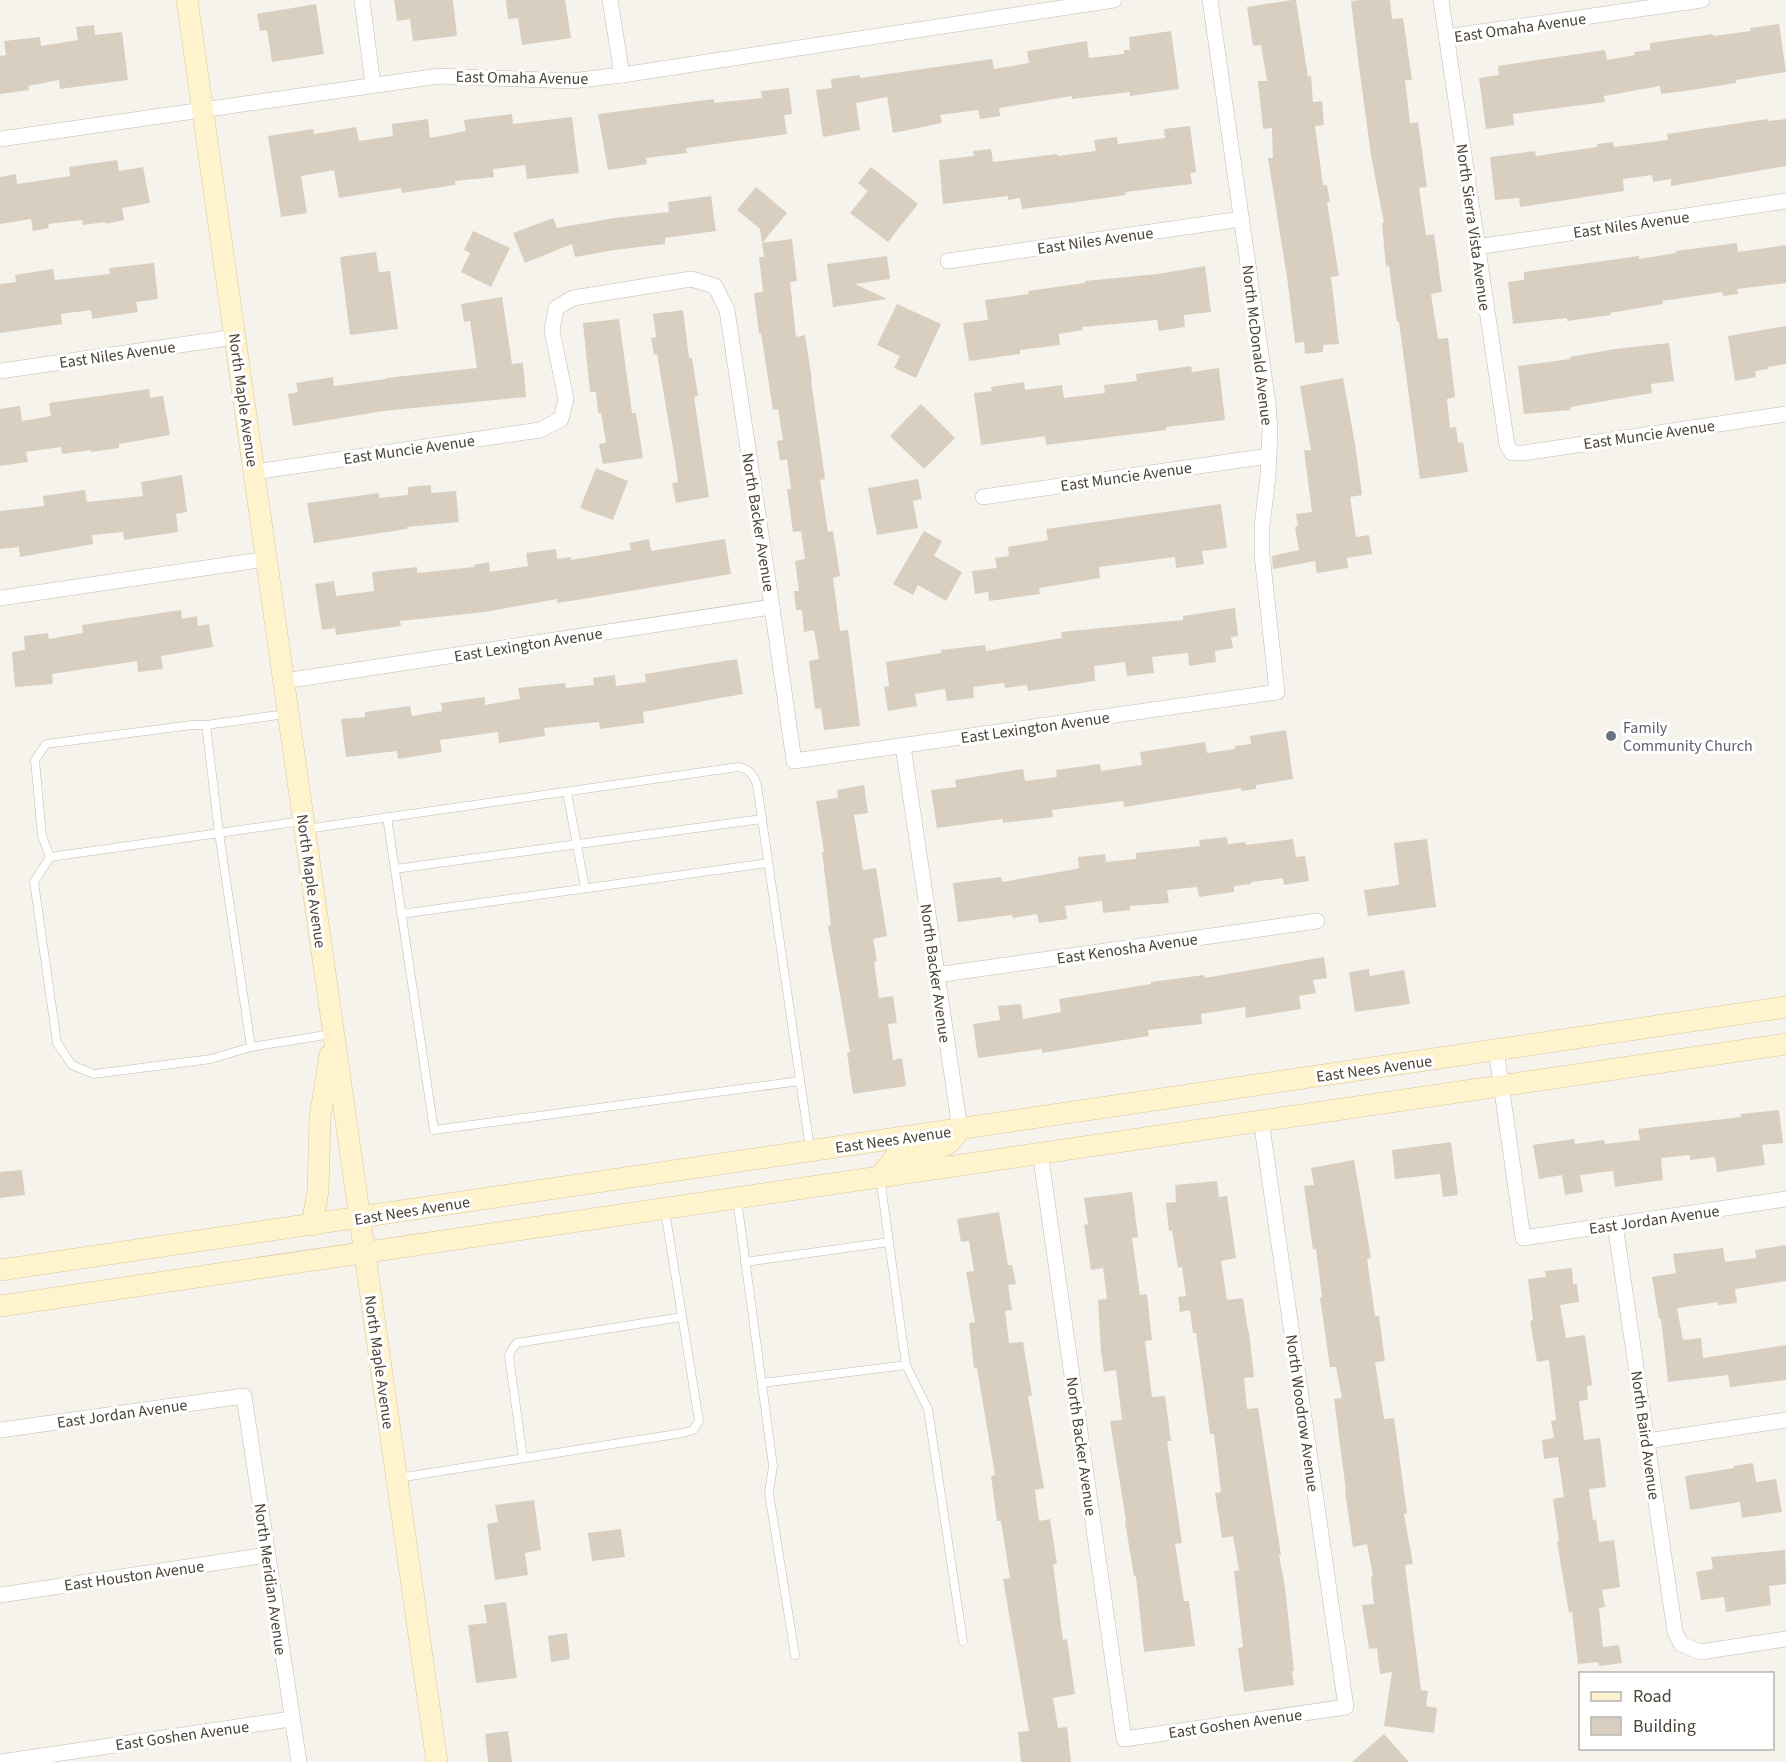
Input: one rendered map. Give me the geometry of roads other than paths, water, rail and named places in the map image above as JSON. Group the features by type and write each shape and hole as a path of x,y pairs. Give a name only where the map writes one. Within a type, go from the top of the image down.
{"main road":[{"name":"North Maple Avenue","path":"187,0 437,1762"},
{"name":"East Nees Avenue","path":"5,1270 1786,1007"},
{"path":"312,1225 318,1191 320,1117 334,1034"},
{"name":"East Nees Avenue","path":"0,1306 1786,1044"},
{"path":"880,1177 895,1156 947,1146 960,1129"}],"street":[{"path":"362,0 373,85"},
{"path":"610,0 621,75"},
{"name":"East Omaha Avenue","path":"0,139 439,76 571,81 621,75 1114,0"},
{"name":"North McDonald Avenue","path":"1210,0 1268,404 1269,456 1262,525 1262,555 1277,692"},
{"name":"North Sierra Vista Avenue","path":"1441,0 1507,445 1512,453"},
{"name":"East Omaha Avenue","path":"1446,37 1702,0"},
{"name":"East Niles Avenue","path":"1477,247 1786,201"},
{"name":"East Niles Avenue","path":"948,261 1241,219"},
{"name":"North Backer Avenue","path":"561,419 566,399 552,331 556,308 573,298 691,279 715,286 727,310 794,762"},
{"name":"East Niles Avenue","path":"0,371 235,337"},
{"name":"East Muncie Avenue","path":"1512,453 1786,414"},
{"name":"East Muncie Avenue","path":"254,472 540,430 561,419"},
{"name":"East Muncie Avenue","path":"983,497 1269,456"},
{"path":"0,598 266,559"},
{"name":"East Lexington Avenue","path":"284,681 772,607"},
{"name":"East Lexington Avenue","path":"794,762 1277,692"},
{"name":"North Backer Avenue","path":"903,746 960,1129"},
{"name":"East Kenosha Avenue","path":"936,975 1317,921"},
{"path":"1496,1049 1501,1085"},
{"name":"East Jordan Avenue","path":"1501,1085 1523,1238 1786,1199"},
{"name":"North Woodrow Avenue","path":"1261,1120 1346,1707"},
{"name":"North Backer Avenue","path":"1040,1152 1124,1739"},
{"name":"North Baird Avenue","path":"1615,1224 1675,1632 1681,1644 1700,1652 1786,1639"},
{"name":"East Jordan Avenue","path":"0,1430 244,1396"},
{"name":"North Meridian Avenue","path":"244,1396 299,1762"},
{"path":"1647,1441 1786,1420"},
{"name":"East Houston Avenue","path":"0,1595 267,1555"},
{"name":"East Goshen Avenue","path":"1124,1739 1346,1707"},
{"name":"East Goshen Avenue","path":"1,1762 291,1719"}],"lane":[{"path":"50,857 42,836 35,760 46,744 288,713"},
{"path":"206,725 219,833 251,1047"},
{"path":"334,1034 251,1047 211,1059 94,1074 72,1065 57,1043 34,882 50,857 219,833 387,817 743,768 756,780 810,1151"},
{"path":"567,792 585,888"},
{"path":"387,817 434,1131 800,1080"},
{"path":"394,869 762,819"},
{"path":"401,914 768,862"},
{"path":"880,1177 906,1365 928,1409 963,1641"},
{"path":"736,1198 773,1466 769,1493 795,1655"},
{"path":"396,1478 693,1430 699,1420 664,1209"},
{"path":"745,1262 889,1242"},
{"path":"523,1458 509,1356 518,1343 682,1317"},
{"path":"762,1383 906,1365"}],"place":[{"name":"Family Community Church","path":"1611,736"}]}
